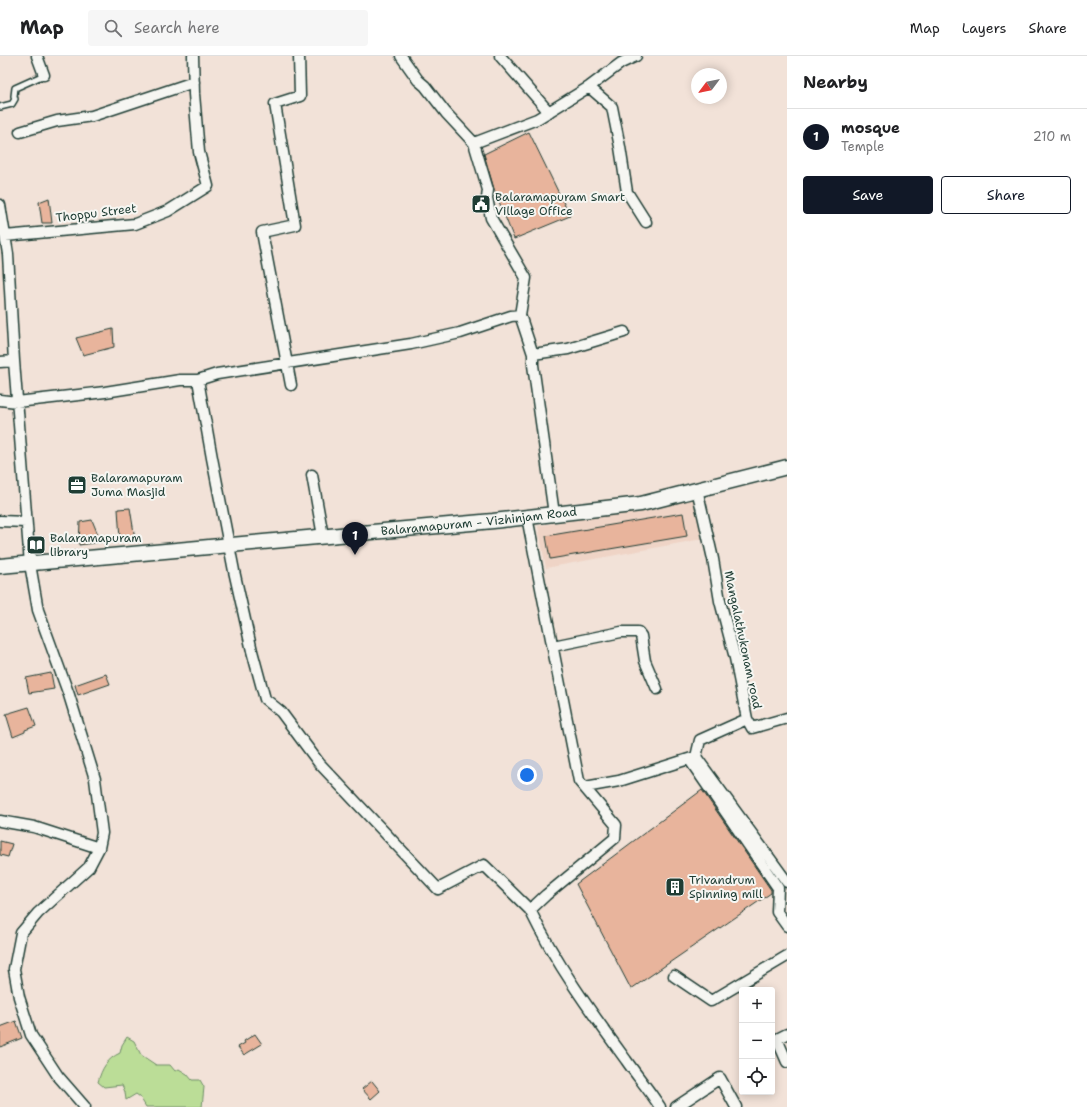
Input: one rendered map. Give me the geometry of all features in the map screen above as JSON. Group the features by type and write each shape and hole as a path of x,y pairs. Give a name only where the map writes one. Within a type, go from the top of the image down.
{"main road":[{"name":"Balaramapuram - Vizhinjam Road","path":"0,566 527,517 641,504 787,467"}],"street":[{"path":"37,56 44,75"},
{"path":"20,132 57,121 92,116 194,82 193,56"},
{"path":"291,385 262,232 295,225 275,104 300,96 299,56"},
{"path":"401,56 418,80 425,86 446,113 474,143 488,190 487,198 491,218 526,278 520,315 533,354 533,365 554,514"},
{"path":"500,56 549,112"},
{"path":"474,143 537,119 589,87 621,63 636,56"},
{"name":"Thoppu Street","path":"5,236 135,224 168,211 208,186 199,152 194,82"},
{"path":"589,87 612,107 627,192 646,222"},
{"path":"0,205 8,254 5,283 14,361 30,564 38,610 69,695 95,779 102,833 99,848 89,867 38,912 21,934 14,969 19,997 31,1035 58,1076 81,1106"},
{"path":"0,400 17,402 105,392 180,380 198,380 217,374 411,344 460,333 511,316 520,315"},
{"path":"533,354 568,349 624,332"},
{"path":"0,362 14,361"},
{"path":"198,380 229,545 265,699 281,712 319,763 438,889 484,866 530,910 568,978 590,1011 660,1107"},
{"path":"312,476 323,536"},
{"name":"Mangalathukonam road","path":"693,758 700,740 747,720 735,658 720,602 713,559 697,489"},
{"path":"527,517 579,780 616,825 615,838 530,910"},
{"path":"0,521 26,522"},
{"path":"553,646 621,632 638,632 641,636 645,661 657,689"},
{"path":"747,720 752,728 787,718"},
{"path":"585,787 619,781 693,758"},
{"path":"693,758 787,882"},
{"path":"693,758 778,888 778,912 787,926"},
{"path":"0,821 34,826 99,848"},
{"path":"674,976 712,1001 787,956"},
{"path":"787,1034 777,1039 787,1062"},
{"path":"676,1107 720,1078 736,1107"}],"lane":[{"path":"0,107 12,104 15,100 15,88 44,75"}],"shaded area":[{"path":"695,499 702,539 546,568 538,526"}],"green space":[{"path":"127,1037 134,1041 141,1055 156,1065 170,1065 175,1071 179,1069 187,1074 192,1080 200,1080 204,1087 202,1107 146,1107 140,1097 136,1094 126,1100 122,1085 104,1087 98,1082 101,1072 106,1064 115,1055 120,1053 122,1045"}],"building":[{"path":"529,132 570,216 514,239 494,189 484,154"},
{"path":"49,198 52,223 42,223 39,202"},
{"path":"113,329 114,347 83,355 76,338"},
{"path":"130,508 135,539 120,539 118,509"},
{"path":"683,513 687,536 550,559 546,536"},
{"path":"92,520 101,542 79,545 80,522"},
{"path":"51,673 54,689 29,693 26,678"},
{"path":"106,674 110,684 78,695 75,685"},
{"path":"29,707 36,726 13,737 6,714"},
{"name":"Trivandrum Spinning mill","path":"702,790 771,890 771,893 631,989 576,884"},
{"path":"0,841 12,844 8,857 0,855"},
{"path":"16,1021 22,1038 0,1047 0,1027"},
{"path":"255,1034 262,1044 244,1055 238,1047"},
{"path":"372,1081 380,1091 371,1099 362,1089"}],"place":[{"name":"Balaramapuram Smart Village Office","path":"481,204"},
{"name":"Balaramapuram Juma Masjid","path":"77,485"},
{"name":"Balaramapuram library","path":"36,545"},
{"name":"mosque","path":"355,555"},
{"name":"Trivandrum Spinning mill","path":"675,887"}]}
